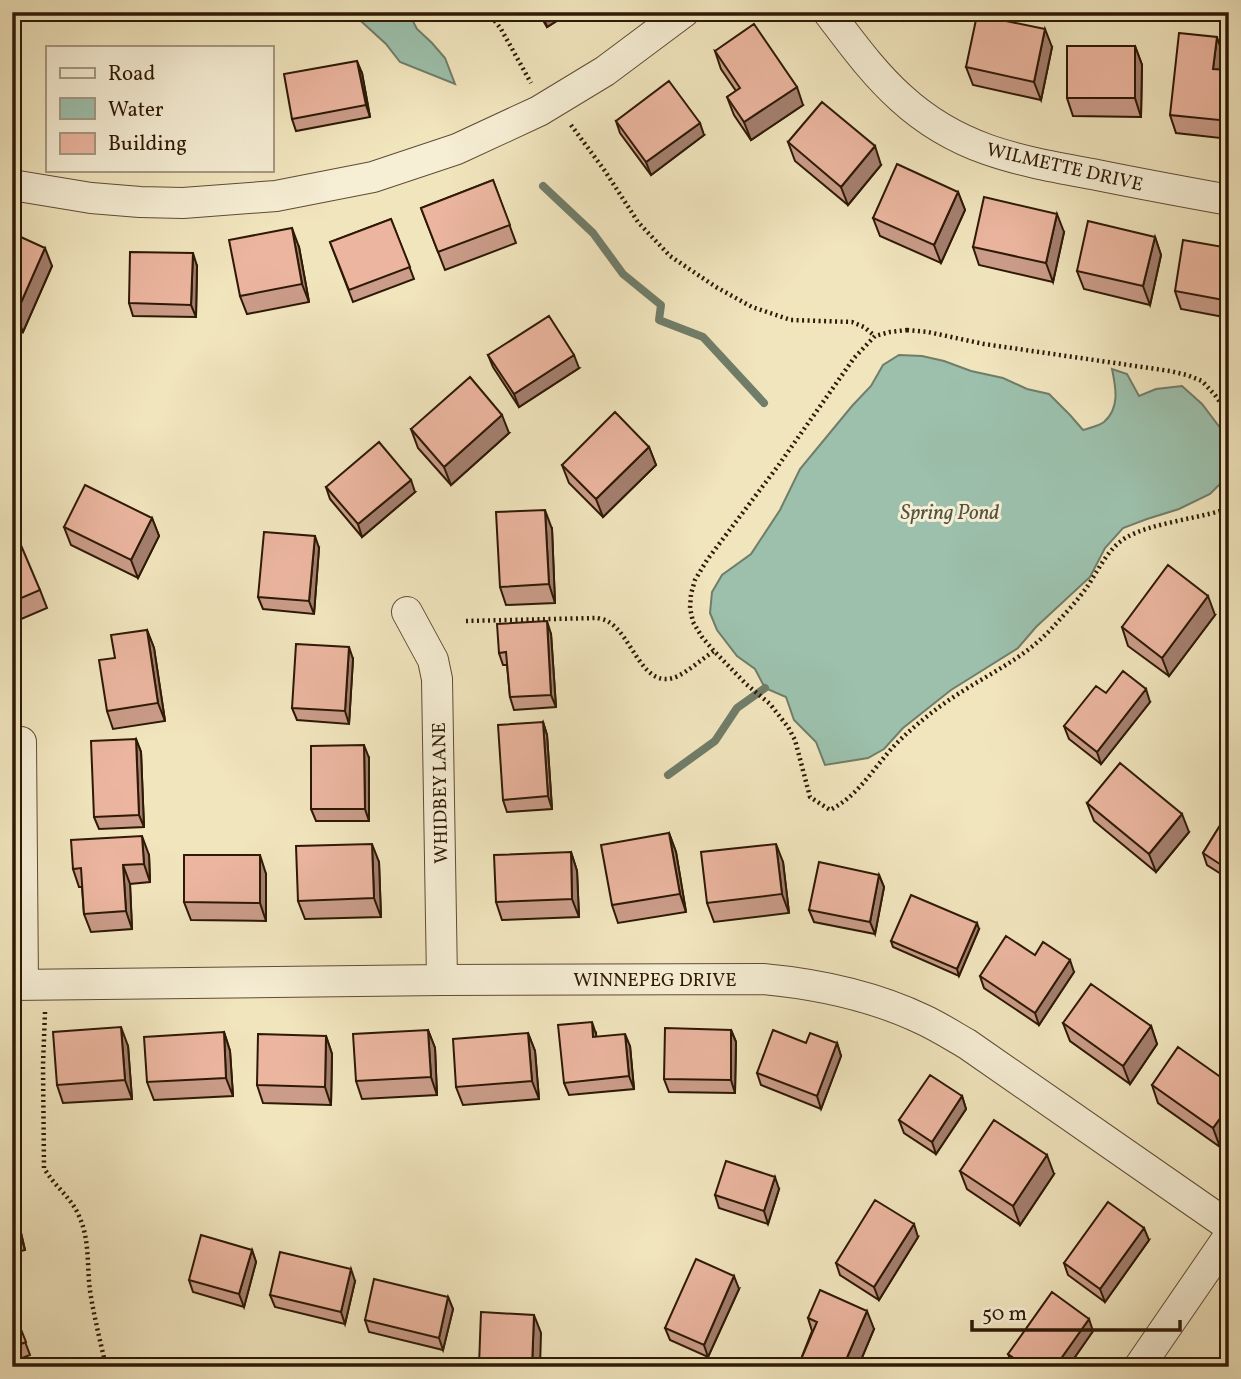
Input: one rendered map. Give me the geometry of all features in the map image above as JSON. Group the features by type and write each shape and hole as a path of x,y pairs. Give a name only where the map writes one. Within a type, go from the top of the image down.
{"street":[{"path":"12,186 92,198 183,203 276,196 373,177 457,149 539,111 605,71 684,12"},
{"name":"WILMETTE DRIVE","path":"828,12 878,75 901,99 939,127 968,143 1000,155 1038,164 1229,200"},
{"name":"WHIDBEY LANE","path":"407,612 433,660 438,679 442,980"},
{"path":"18,985 21,742"},
{"name":"WINNEPEG DRIVE","path":"18,985 762,979 829,988 891,1006 925,1020 967,1044 1229,1226"},
{"path":"1139,1367 1229,1236"}],"path":[{"path":"488,12 501,29 530,80"},
{"path":"572,125 638,222 670,256 752,307 791,320 852,322 864,327 875,337"},
{"path":"1220,511 1227,493 1227,412 1202,381 1170,372 985,344 928,332 890,332 875,337 854,358 707,560 695,580 690,608 693,622 714,651 770,704 788,727 795,740 810,797 830,810 841,805 900,740 922,721 951,698 998,671 1035,645 1086,588 1105,558 1118,544 1149,529 1220,511 1229,513"},
{"path":"466,621 607,620 633,648 641,664 651,675 665,679 677,677 714,651"},
{"path":"45,1007 44,1168 72,1203 80,1218 87,1242 90,1295 106,1367"}],"water":[{"path":"351,12 408,12 417,29 445,58 455,84 400,62 386,44"},
{"name":"Spring Pond","path":"899,355 944,361 1049,394 1083,430 1102,423 1113,410 1115,390 1112,369 1127,374 1139,396 1156,389 1182,386 1202,404 1221,429 1229,428 1229,482 1220,484 1210,494 1179,509 1123,528 1105,548 1090,577 1036,627 1018,648 951,690 903,728 884,749 868,758 825,765 816,742 794,720 786,697 765,688 755,669 737,656 717,630 710,613 712,592 722,575 751,554 780,510 800,469 871,386 883,365"}],"building":[{"path":"977,15 1045,29 1034,82 966,67"},
{"path":"754,24 797,87 744,122 727,97 740,88 715,51"},
{"path":"1179,33 1217,37 1213,69 1229,70 1229,121 1170,115"},
{"path":"1067,46 1135,46 1135,98 1067,98"},
{"path":"357,61 366,105 292,119 284,74"},
{"path":"669,81 700,123 646,162 616,121"},
{"path":"822,102 875,146 841,187 788,142"},
{"path":"897,164 958,192 934,245 873,218"},
{"path":"493,180 510,225 438,252 421,208"},
{"path":"984,197 1057,214 1046,263 973,247"},
{"path":"391,219 410,267 349,290 330,242"},
{"path":"1088,221 1155,237 1143,286 1077,271"},
{"path":"292,228 302,284 240,296 229,240"},
{"path":"12,233 45,248 16,314 12,312"},
{"path":"1183,240 1229,248 1229,301 1175,291"},
{"path":"130,252 193,253 191,305 129,303"},
{"path":"549,316 574,355 514,394 488,355"},
{"path":"470,377 502,415 444,467 411,429"},
{"path":"615,412 649,447 596,499 562,465"},
{"path":"379,442 411,480 358,524 326,487"},
{"path":"85,485 152,518 131,560 64,527"},
{"path":"545,510 549,584 500,587 496,512"},
{"path":"264,532 315,536 309,601 258,597"},
{"path":"20,543 40,590 12,602 12,547"},
{"path":"1168,565 1208,596 1162,658 1122,627"},
{"path":"547,621 551,695 510,697 506,652 499,653 497,624"},
{"path":"147,630 158,703 107,711 99,660 115,658 111,635"},
{"path":"296,644 349,647 345,711 292,708"},
{"path":"1123,671 1146,689 1097,752 1064,726 1096,686 1106,693"},
{"path":"543,722 548,796 503,800 498,725"},
{"path":"136,739 139,815 94,817 91,741"},
{"path":"364,745 365,809 311,809 311,746"},
{"path":"1120,763 1182,814 1149,854 1087,803"},
{"path":"1229,811 1229,870 1203,853"},
{"path":"669,833 680,894 612,905 601,845"},
{"path":"142,836 144,864 123,865 126,911 84,914 81,868 73,869 71,840"},
{"path":"372,844 374,898 298,901 296,846"},
{"path":"776,844 782,894 707,903 701,852"},
{"path":"571,852 572,899 496,902 494,855"},
{"path":"184,855 260,855 260,903 184,902"},
{"path":"819,862 879,875 870,922 809,910"},
{"path":"911,895 977,923 957,969 891,941"},
{"path":"1006,936 1035,955 1043,942 1070,960 1035,1013 980,976"},
{"path":"1091,984 1151,1026 1123,1066 1063,1023"},
{"path":"592,1022 593,1037 625,1034 629,1076 564,1083 558,1025"},
{"path":"121,1027 125,1080 57,1085 53,1032"},
{"path":"665,1028 731,1030 731,1080 664,1079"},
{"path":"428,1030 431,1077 356,1081 353,1034"},
{"path":"773,1030 806,1043 810,1033 837,1043 817,1096 757,1073"},
{"path":"224,1032 226,1078 147,1082 144,1037"},
{"path":"528,1033 532,1081 456,1087 453,1039"},
{"path":"258,1034 326,1036 325,1087 257,1085"},
{"path":"1178,1047 1229,1083 1229,1106 1213,1128 1152,1085"},
{"path":"930,1075 962,1096 932,1142 899,1120"},
{"path":"994,1120 1047,1155 1013,1206 960,1171"},
{"path":"726,1161 775,1177 764,1211 715,1195"},
{"path":"875,1200 914,1224 874,1287 836,1263"},
{"path":"12,1202 21,1237 12,1239"},
{"path":"1108,1202 1144,1228 1100,1289 1064,1263"},
{"path":"201,1235 252,1250 239,1294 189,1280"},
{"path":"280,1252 351,1269 341,1312 270,1295"},
{"path":"696,1259 734,1276 704,1345 665,1328"},
{"path":"374,1279 448,1297 439,1338 365,1320"},
{"path":"820,1290 867,1311 843,1367 805,1367 799,1364 817,1322 808,1318"},
{"path":"1052,1292 1089,1319 1055,1367 1026,1367 1008,1354"},
{"path":"12,1307 26,1342 12,1348"},
{"path":"481,1312 534,1315 532,1367 479,1365"}],"waterway":[{"path":"543,186 593,233 623,274 661,305 659,320 703,337 764,403"},
{"path":"668,775 715,741 737,708 765,688"}]}
